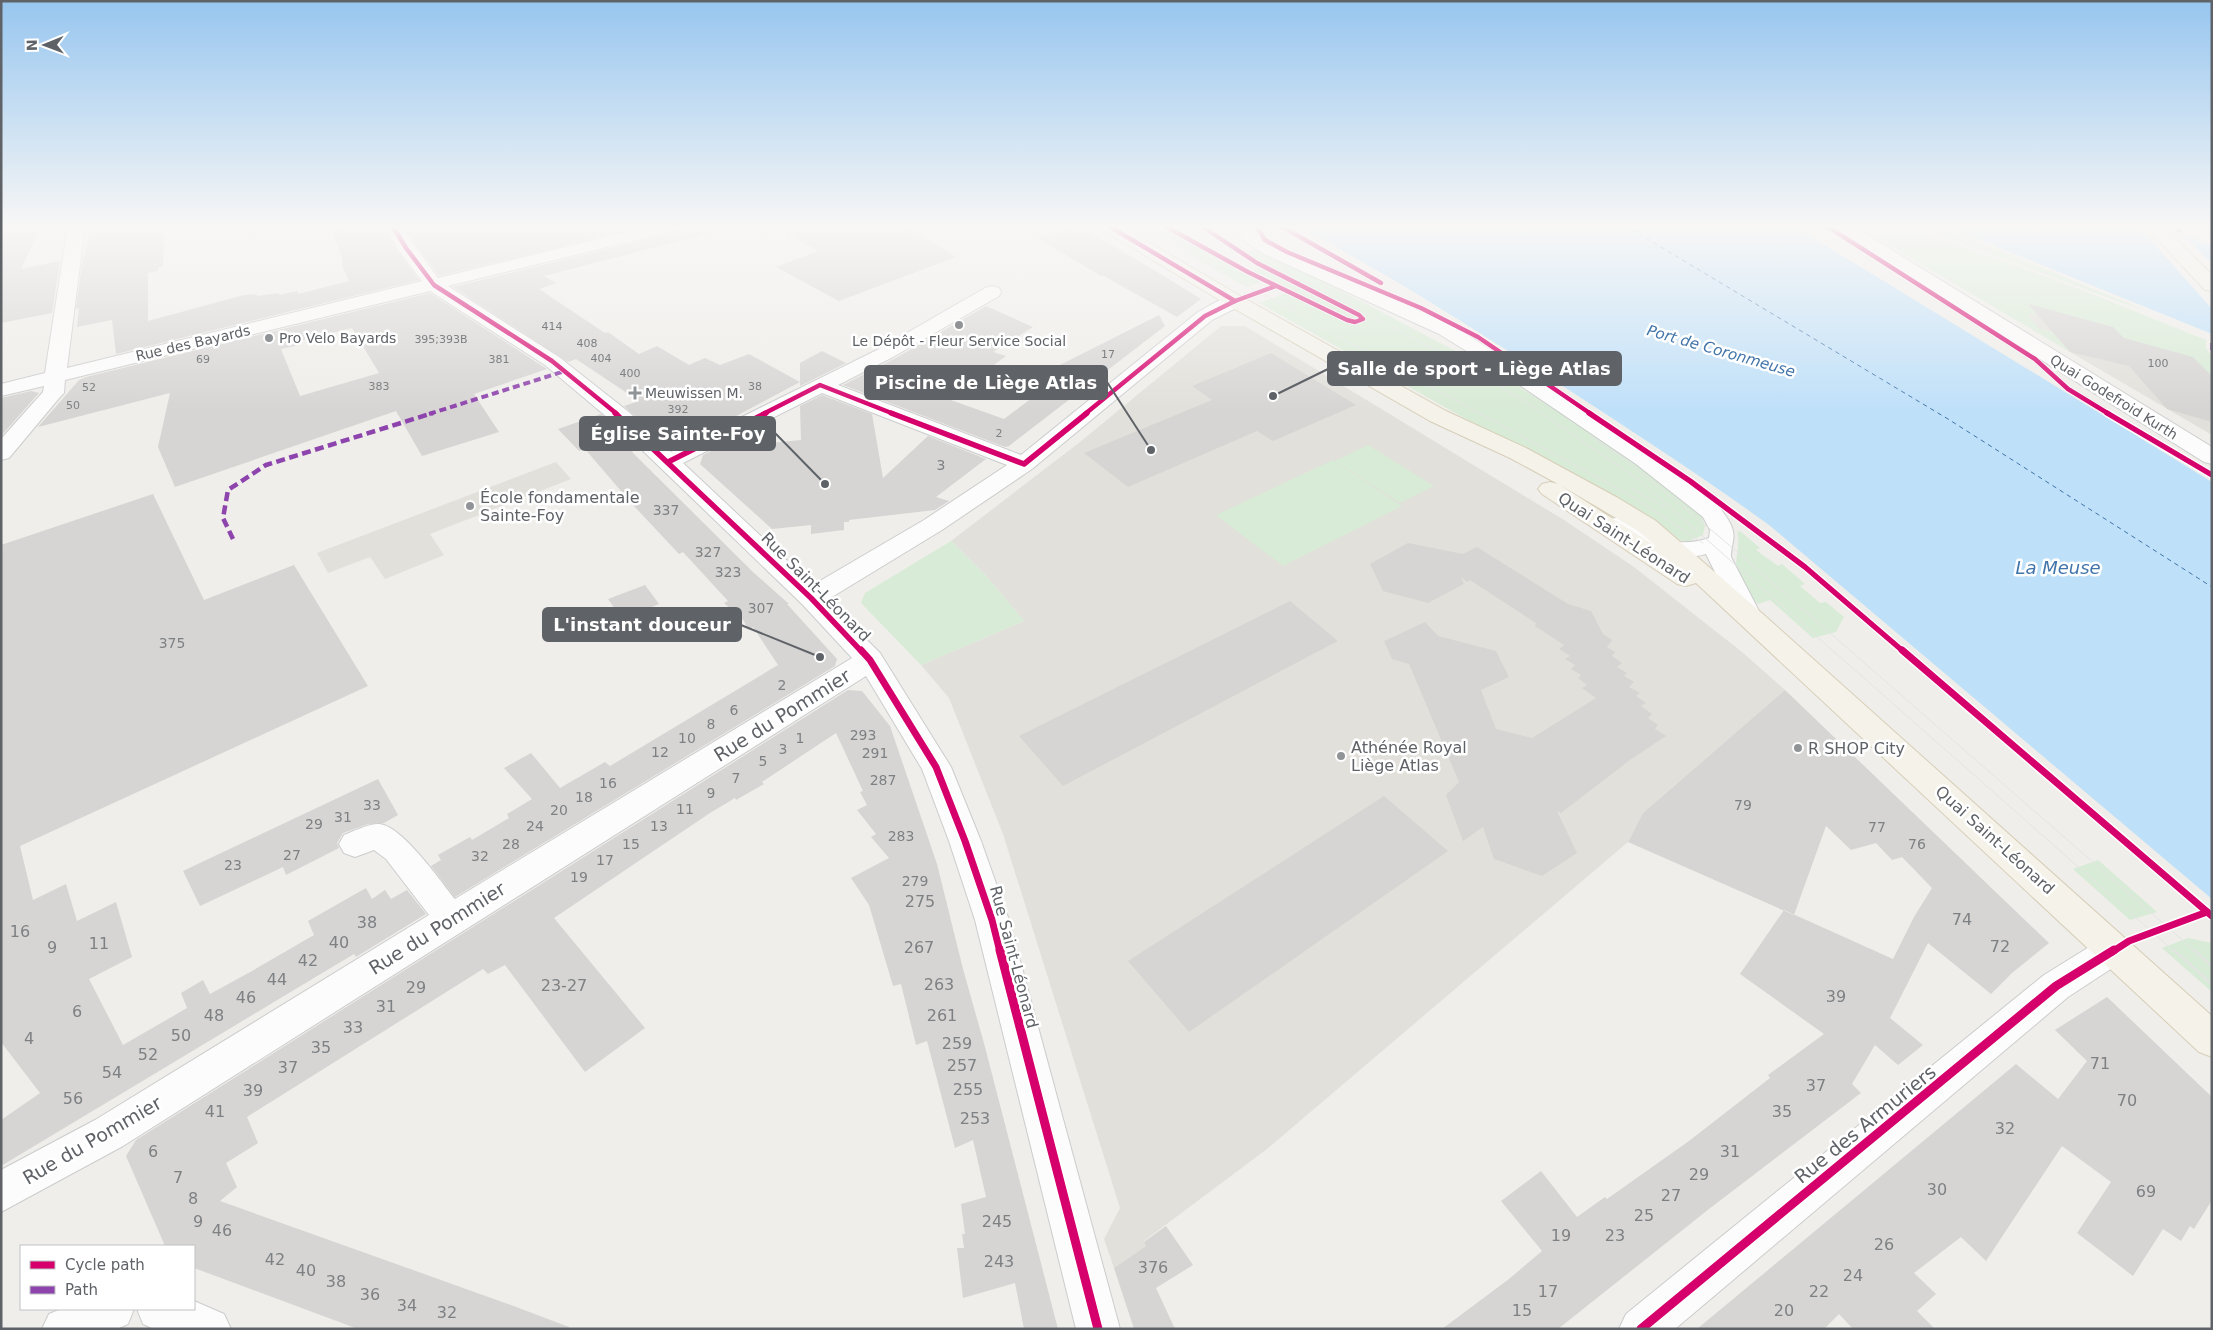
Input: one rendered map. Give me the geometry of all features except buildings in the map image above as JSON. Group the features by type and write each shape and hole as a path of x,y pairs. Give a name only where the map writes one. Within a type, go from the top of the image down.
{"main road":[{"name":"Quai Saint-Léonard","path":"1212,287 1438,416 1518,453 1619,508 1647,526 1777,641 2212,1040"},
{"name":"Quai Saint-Léonard","path":"1473,432 1503,460 1583,510 1697,586 1753,630 1777,641"}],"street":[{"path":"1,453 54,393 54,377 68,287"},
{"name":"Rue des Bayards","path":"1,390 425,287"},
{"name":"Rue Saint-Léonard","path":"437,287 552,361 622,418 670,461 767,557 812,598 870,660 936,767 992,920 1098,1329"},
{"name":"Quai Saint-Léonard","path":"1352,287 1429,322 1509,369 1637,454 1683,488 1712,513 1722,530 1721,542 1718,548 1719,557 1746,613"},
{"name":"Quai Godefroid Kurth","path":"1939,287 2212,457"},
{"path":"670,461 886,353 992,292"},
{"path":"812,598 933,525 1024,464 1205,316 1235,301"},
{"path":"820,385 1024,464"},
{"path":"1583,510 1623,526 1652,544 1675,550 1695,549 1721,542"},
{"name":"Rue du Pommier","path":"1,1192 109,1133 870,660"},
{"path":"355,844 378,836 397,850 451,919"},
{"name":"Rue des Armuriers","path":"1641,1329 2056,986 2114,949"},
{"path":"64,1329 111,1310"},
{"path":"160,1310 208,1329"}],"shaded area":[{"path":"2048,310 2113,327 2124,338 2212,374 2212,435 2070,352 2053,332 2039,329 2027,315"},
{"name":"Athénée Royal Liège Atlas","path":"1221,326 1245,326 1564,520 1634,567 1742,652 1785,690 1643,813 1628,842 1267,1149 1144,1241 1146,1246 1114,1268 1104,1239 1120,1208 1003,834 949,698 921,665 1024,621 988,578 951,541 1080,442"},
{"name":"École fondamentale Sainte-Foy","path":"556,462 571,479 430,534 444,555 385,579 370,557 328,573 317,553"}],"green space":[{"path":"1285,287 1298,287 1356,316 1365,317 1307,287 1334,287 1501,375 1636,462 1700,514 1705,525 1703,535 1687,542 1671,538 1518,448 1259,303 1292,291"},
{"path":"1960,287 2075,287 2206,340 2206,348 2212,357 2212,374 2124,338 2113,327 2048,310 2028,315 2039,329 2053,332 2070,352"},
{"path":"2079,287 2089,287 2147,311"},
{"path":"1368,445 1434,486 1400,503 1335,461"},
{"path":"1333,460 1402,506 1283,566 1216,515"},
{"path":"1740,531 1760,548 1756,550 1778,566 1782,564 1805,584 1800,586 1820,603 1826,602 1844,617 1836,632 1813,638 1770,600 1758,604 1754,600 1743,585 1736,568 1737,532"},
{"path":"951,541 988,578 1024,621 921,665 861,603 865,593"},
{"path":"2098,860 2157,912 2130,920 2073,869"},
{"path":"2188,938 2212,943 2212,992 2162,948"}],"water":[{"name":"La Meuse","path":"1406,287 1893,287 2212,482 2212,899 1769,525 1585,400"},
{"path":"2096,287 2212,287 2212,334"}],"pier":[{"path":"2193,287 2212,287 2212,309"}],"ferry route":[{"path":"1728,287 1948,419 2212,587"}],"tram line":[{"path":"1251,287 1635,498 1703,543"},
{"path":"1316,287 1443,354 1518,397 1638,479 2175,952"},
{"path":"1591,437 1629,463 1721,538 2196,952"},
{"path":"1632,489 1665,507"},
{"path":"2174,950 2212,984"},
{"path":"2194,950 2212,966"}],"marked path":[{"path":"2212,343 2212,350"},
{"path":"233,539 223,518 228,490 266,465 565,371"}],"cycle path":[{"path":"437,287 552,361 622,418 811,598 870,660 936,767 965,841 992,920 1098,1329"},
{"path":"1212,287 1235,301"},
{"path":"670,461 820,385 1024,464 1205,316 1235,301 1273,287"},
{"path":"1279,287 1347,320 1355,322 1363,319 1359,315 1301,287"},
{"path":"1371,287 1421,308 1478,337 1690,481 1805,567 2212,916"},
{"path":"1922,287 2035,359 2068,389 2212,475"},
{"path":"1641,1329 2056,986 2129,941 2207,912"}],"place":[{"name":"Le Dépôt - Fleur Service Social","path":"959,325"},
{"name":"Pro Velo Bayards","path":"269,338"},
{"name":"Meuwissen M.","path":"635,393"},
{"name":"Salle de sport - Liège Atlas","path":"1273,396"},
{"name":"Piscine de Liège Atlas","path":"1151,450"},
{"name":"Église Sainte-Foy","path":"825,484"},
{"name":"École fondamentale Sainte-Foy","path":"470,506"},
{"name":"L'instant douceur","path":"820,657"},
{"name":"R SHOP City","path":"1798,748"},
{"name":"Athénée Royal Liège Atlas","path":"1341,756"}],"water label":[{"name":"Port de Coronmeuse","path":"1721,351"}]}
